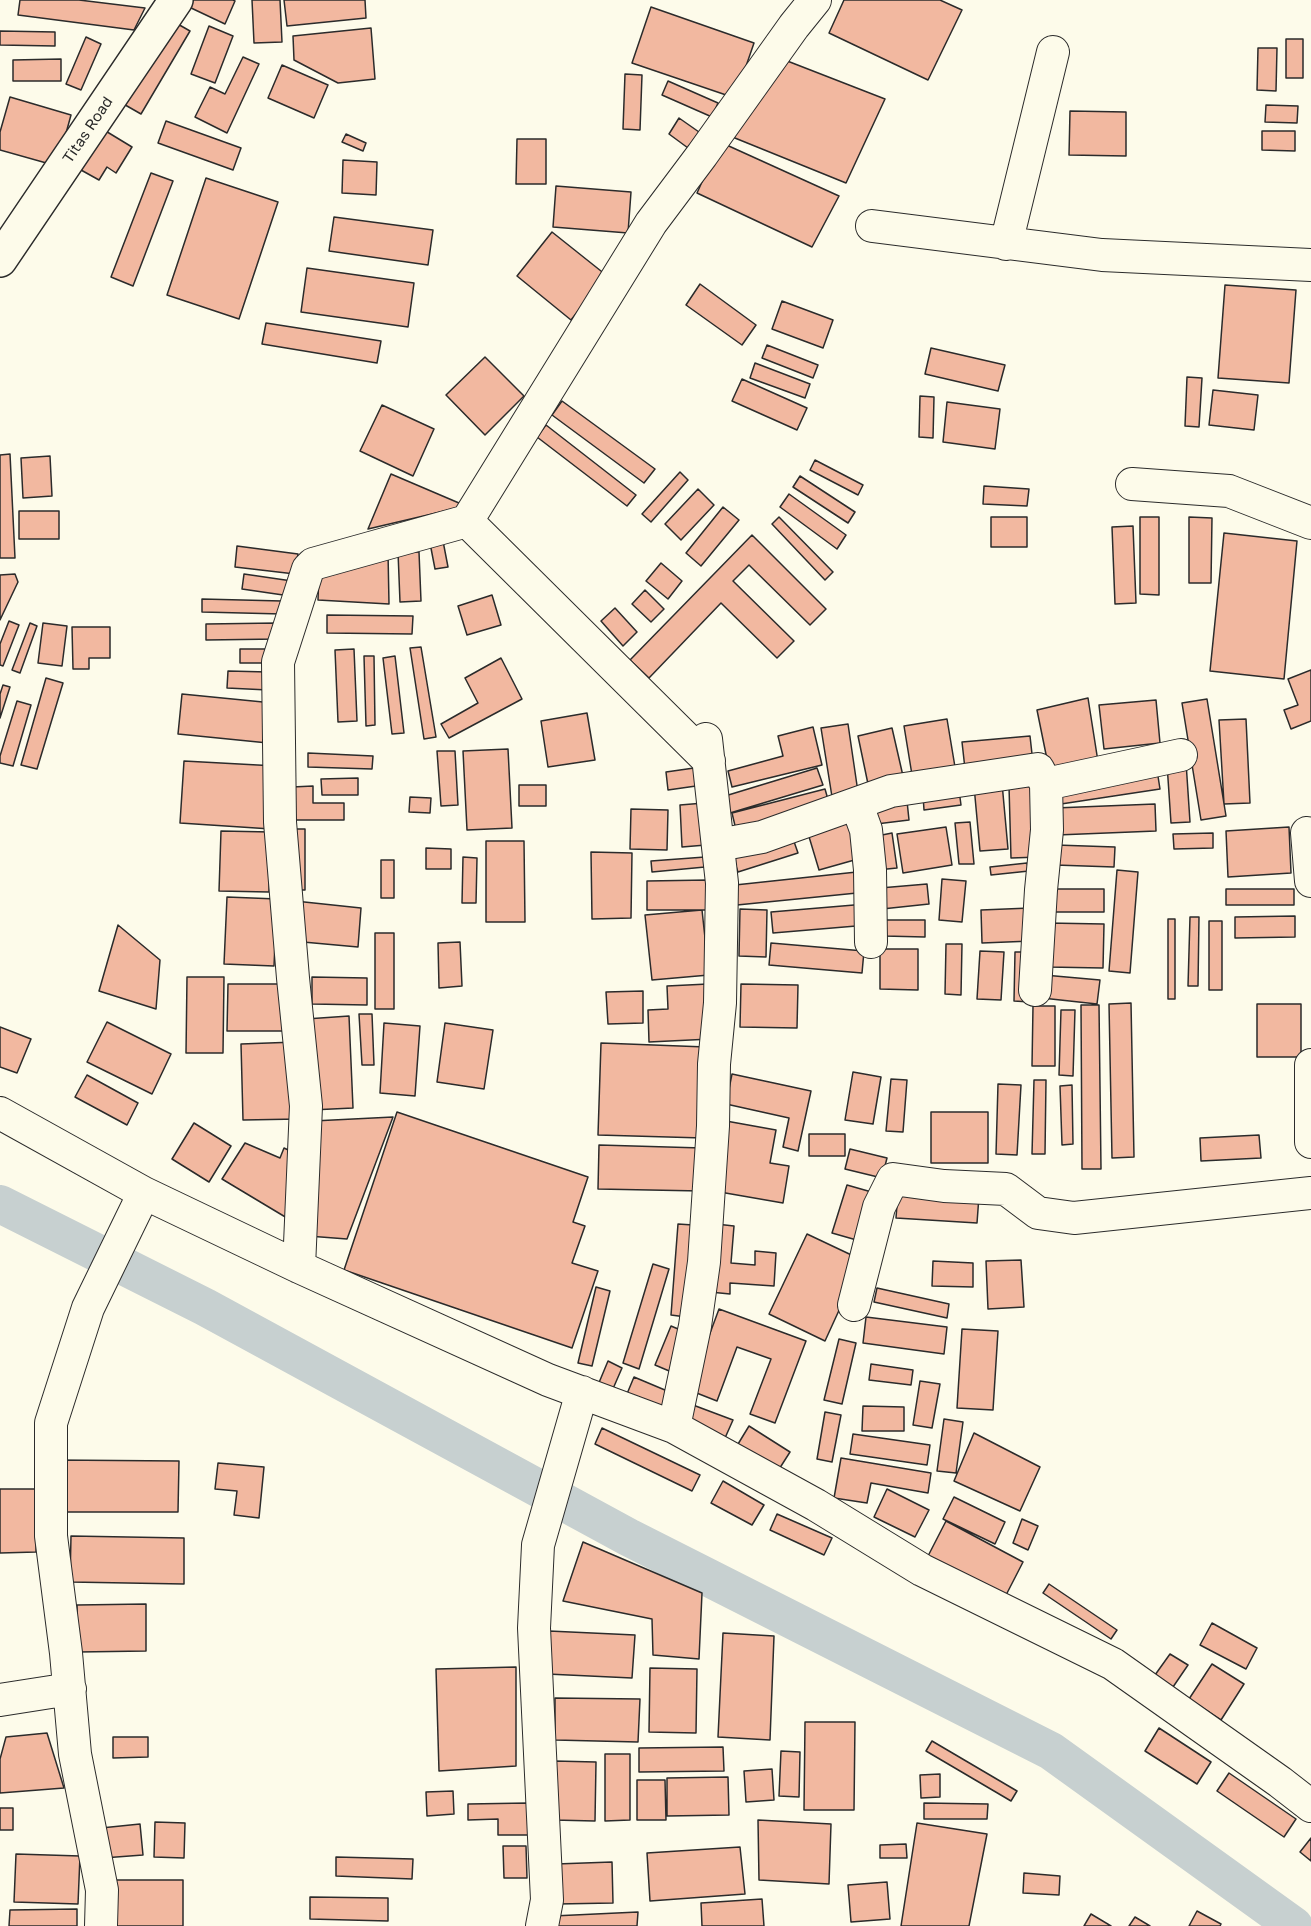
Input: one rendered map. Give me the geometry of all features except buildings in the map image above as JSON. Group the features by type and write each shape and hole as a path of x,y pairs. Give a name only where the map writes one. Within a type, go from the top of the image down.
{"street":[{"name":"Titas Road","path":"0,260 176,0"},
{"path":"299,1268 306,1106 280,822 278,662 308,568 313,564 467,521 651,223 815,0"},
{"path":"1006,244 1053,52"},
{"path":"872,226 1102,255 1311,265"},
{"path":"1132,484 1229,490 1311,523"},
{"path":"467,521 709,760"},
{"path":"674,1427 704,1262 713,1126 714,1064 720,1003 722,883 705,729"},
{"path":"1046,784 1181,755"},
{"path":"718,845 762,837 891,791 1038,769 1046,784 1047,830 1035,990"},
{"path":"857,804 866,830 870,870 871,942"},
{"path":"1307,833 1311,881"},
{"path":"1311,1065 1311,1142"},
{"path":"0,1113 144,1193 299,1268 548,1380 674,1427 816,1505 922,1570 1113,1664 1311,1806"},
{"path":"854,1305 879,1207 893,1179 944,1186 1006,1190 1038,1213 1074,1218 1311,1193"},
{"path":"101,1926 102,1890 75,1754 70,1689 51,1536 51,1424 88,1308 144,1193"},
{"path":"542,1926 547,1900 534,1628 538,1545 582,1392"},
{"path":"0,1700 70,1689"}],"waterway":[{"path":"0,1204 205,1307 628,1537 1051,1751 1294,1926"}]}
